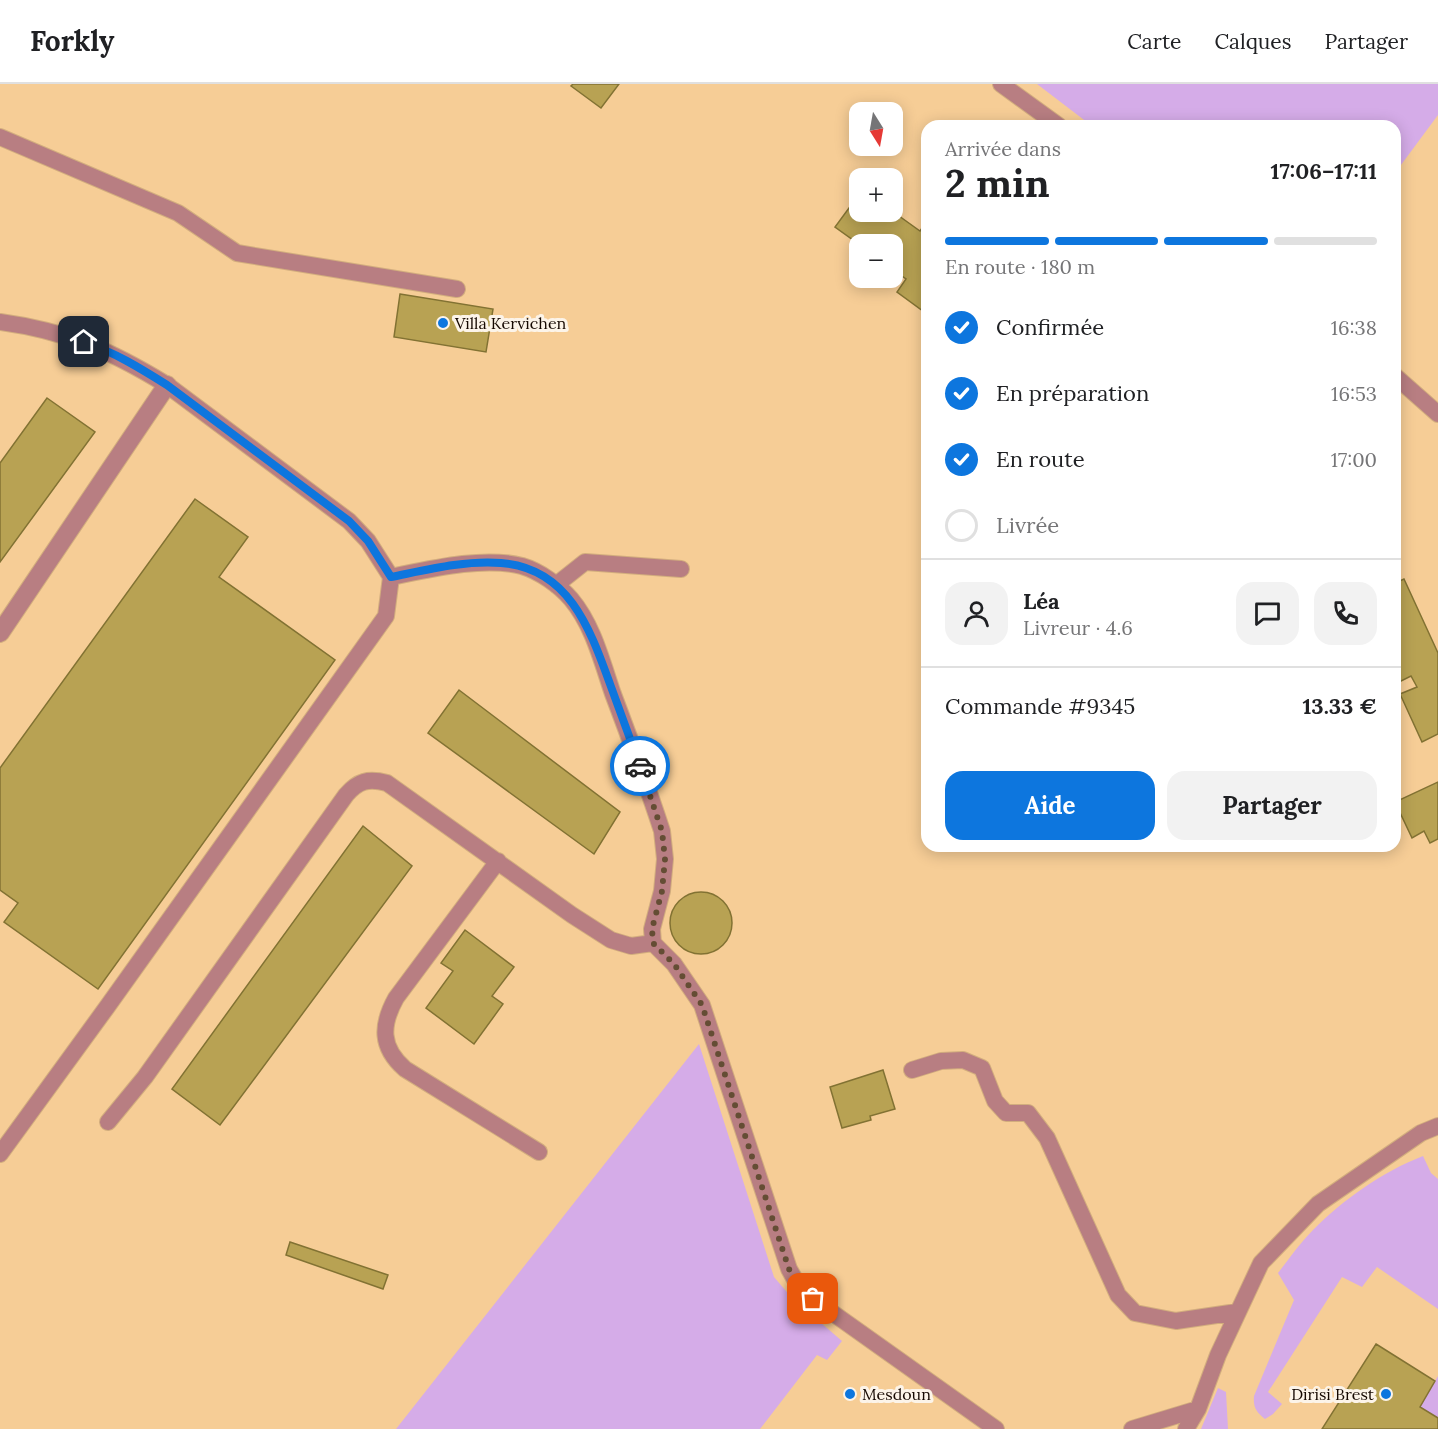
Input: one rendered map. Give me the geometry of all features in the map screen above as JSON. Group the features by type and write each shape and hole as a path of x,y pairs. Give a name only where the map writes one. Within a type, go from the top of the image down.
{"street":[{"path":"0,633 167,385"}],"lane":[{"path":"1001,84 1051,120"},
{"path":"0,137 178,213 237,253 457,289"},
{"path":"0,322 32,326 101,348 167,385 349,521 368,541 391,577 386,616 0,1154"},
{"path":"1401,381 1438,414"},
{"path":"556,585 585,562 681,568"},
{"path":"391,577 457,566 500,563 524,567 556,585 571,599 594,640 662,831 665,859 662,891 652,929 653,943 674,964 702,1005 789,1269 798,1285 813,1299 996,1429"},
{"path":"108,1122 145,1077 295,864 354,786 364,780 387,783 572,915 612,940 631,946 653,943"},
{"path":"498,861 396,998 384,1027 386,1040 397,1062 538,1152"},
{"path":"912,1070 941,1061 963,1060 982,1068 994,1101 1006,1113 1028,1113 1047,1138 1118,1295 1135,1313 1176,1321 1238,1312"},
{"path":"1186,1429 1198,1408 1218,1356 1261,1263 1318,1204 1421,1133 1438,1126"},
{"path":"1132,1429 1198,1408"}],"shaded area":[{"path":"1037,84 1438,84 1438,115 1401,165 1401,120 1084,120"},
{"path":"699,1044 774,1277 792,1298 842,1341 827,1360 817,1355 760,1429 396,1429"},
{"path":"1423,1156 1431,1173 1438,1179 1438,1309 1377,1267 1362,1287 1342,1277 1268,1392 1282,1404 1265,1419 1256,1409 1254,1396 1294,1300 1278,1273 1308,1235 1364,1187"},
{"path":"1438,1376 1438,1418 1420,1407"},
{"path":"1218,1388 1226,1392 1228,1429 1201,1429"}],"building":[{"path":"573,84 619,84 601,108 571,86"},
{"path":"849,208 849,222 903,222 903,219 921,230 921,310 897,292 903,288 906,279 903,277 903,234 849,234 849,237 835,227"},
{"name":"Villa Kervichen","path":"400,294 493,309 486,352 394,337"},
{"path":"47,398 95,432 0,562 0,463"},
{"path":"195,499 248,537 219,577 335,660 98,989 4,922 18,903 0,890 0,768"},
{"path":"1404,579 1438,653 1438,734 1422,742 1401,696 1401,694 1417,687 1411,676 1401,681 1401,580"},
{"path":"459,690 620,812 594,854 428,733"},
{"path":"1438,782 1438,839 1430,843 1424,831 1412,838 1401,815 1401,799"},
{"path":"363,826 412,866 220,1125 172,1089"},
{"path":"701,892 713,894 723,901 730,911 732,923 730,935 723,945 713,952 701,954 689,952 679,945 672,935 670,923 672,911 679,901 689,894"},
{"path":"465,930 514,967 492,996 503,1004 474,1044 426,1008 453,971 441,963"},
{"path":"883,1070 895,1109 870,1116 871,1120 842,1128 830,1087"},
{"path":"290,1242 388,1275 383,1289 286,1255"},
{"name":"Dirisi Brest","path":"1376,1344 1435,1381 1420,1407 1438,1418 1438,1429 1322,1429"}],"way so far":[{"path":"640,766 662,831 665,859 662,891 652,929 653,943 674,964 702,1005 735,1111 789,1269 798,1285 813,1299"}],"place":[{"name":"Villa Kervichen","path":"443,323"},
{"name":"Mesdoun","path":"850,1394"},
{"name":"Dirisi Brest","path":"1386,1394"}],"route":[{"path":"84,342 135,365 167,385 349,521 368,541 391,577 448,567 500,563 524,567 556,585 571,599 594,640 640,766"}]}
